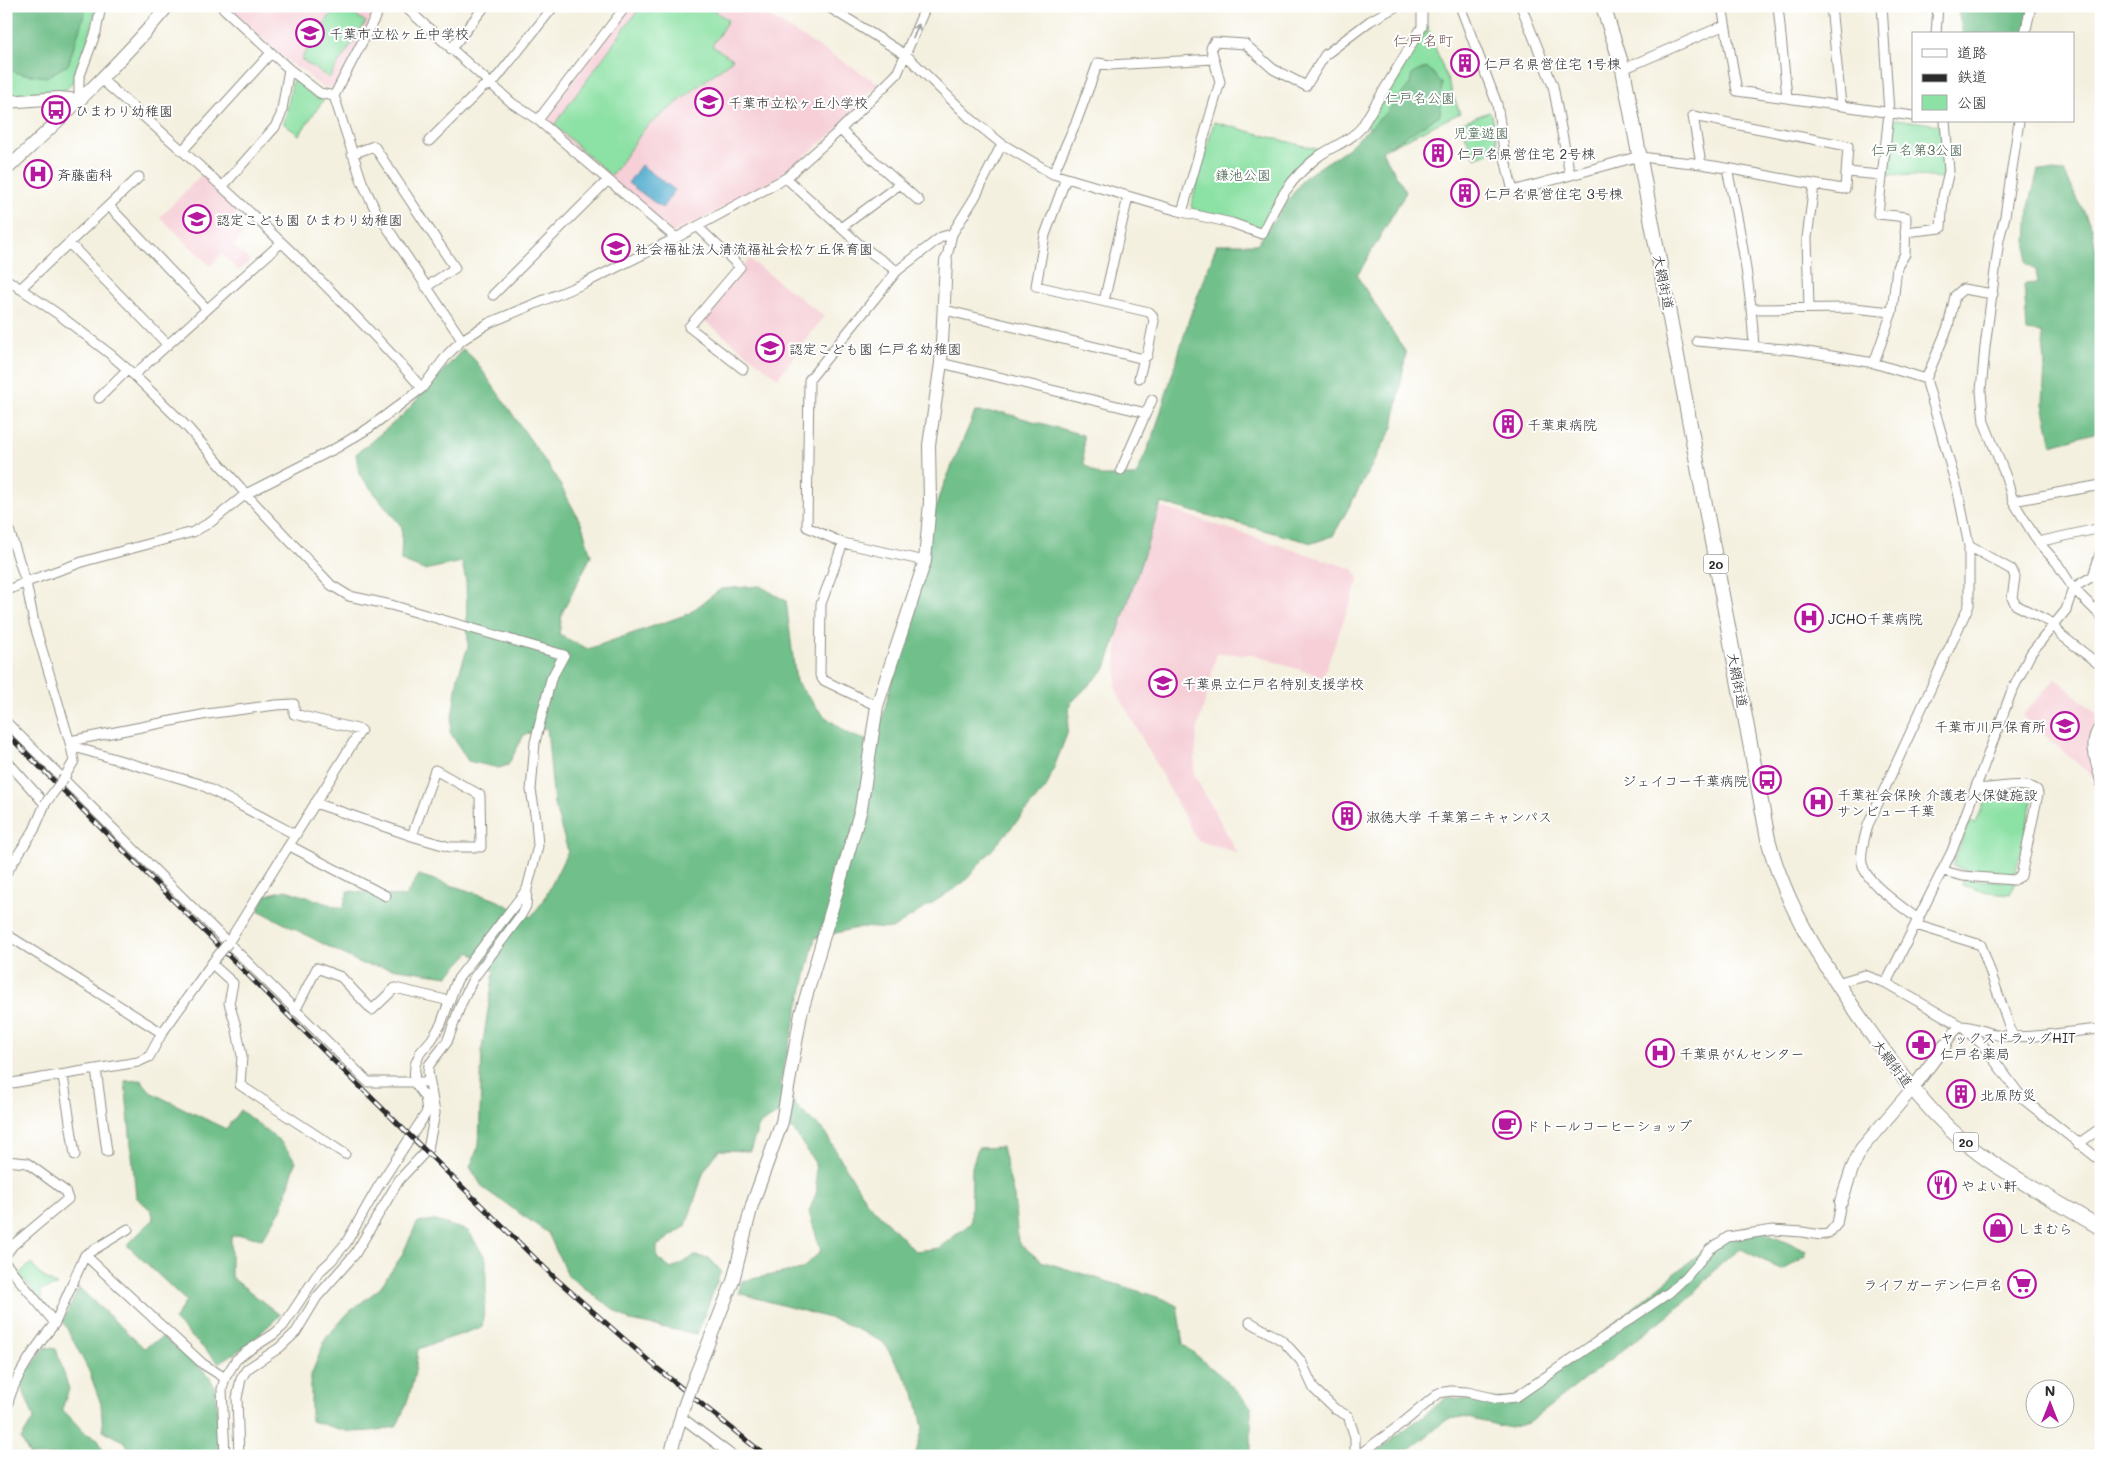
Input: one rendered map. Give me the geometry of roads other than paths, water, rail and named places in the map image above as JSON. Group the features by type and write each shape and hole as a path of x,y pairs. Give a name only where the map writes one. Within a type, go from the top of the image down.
{"main road":[{"name":"大網街道","path":"1603,6 1623,69 1768,840 1783,888 1808,936 1837,983 1886,1054 1943,1122 1981,1155 2101,1228"}],"street":[{"path":"79,100 79,78 96,32 101,6"},
{"path":"6,170 102,80 138,42 168,6"},
{"path":"221,6 289,69 320,93 334,96"},
{"path":"381,6 334,96 352,154 375,208 462,340"},
{"path":"451,49 484,6"},
{"path":"429,141 483,87 491,85 554,6"},
{"path":"538,120 626,6"},
{"path":"827,6 906,55 970,118 1002,144 1053,174 1182,212 1232,223 1262,234 1290,183 1318,157 1356,135 1361,128 1422,26 1422,6"},
{"path":"6,591 85,561 193,532 211,522 246,494 338,447 369,428 422,388 448,354 462,340 489,323 557,296 676,238 786,178 840,130 897,74 926,6"},
{"path":"1182,212 1220,82 1211,48 1214,42 1245,44 1273,69 1306,86 1325,55 1370,21 1397,6"},
{"path":"1460,6 1497,104 1506,162 1513,191 1640,156 1701,164 1845,189 1848,146 1693,116 1701,164"},
{"path":"1521,6 1553,86 1570,175"},
{"path":"1722,6 1737,91 1912,116"},
{"path":"1778,6 1787,97"},
{"path":"1831,6 1841,105"},
{"path":"1874,363 1892,312 1897,267 1905,254 1906,217 1878,214 1881,175 1890,113 1882,6"},
{"path":"1936,32 1938,6"},
{"path":"2025,32 2031,6"},
{"path":"407,7 491,85 512,103 538,120 607,181 676,238"},
{"path":"1623,69 1725,25"},
{"path":"183,150 271,53"},
{"path":"1053,174 1077,120 1098,63 1110,65 1214,59"},
{"path":"223,186 275,127 281,115 289,69"},
{"path":"102,80 223,186 391,352 422,388"},
{"path":"6,102 59,98 79,100"},
{"path":"1905,232 1941,228 1942,206 1949,171 1945,122"},
{"path":"2019,122 2005,216 1999,240 1981,391 1984,422 2006,476 2013,501 2038,542 2056,563 2073,588 2101,616"},
{"path":"840,130 919,201"},
{"path":"670,1456 682,1413 696,1374 733,1281 752,1205 782,1122 801,1014 861,809 877,706 925,561 930,502 929,445 945,310 946,261 952,234 1002,144"},
{"path":"352,154 374,146 455,268 426,286"},
{"path":"1727,169 1742,234 1752,309 1754,347"},
{"path":"1847,172 1881,175"},
{"path":"20,289 139,177"},
{"path":"786,178 860,245 897,271"},
{"path":"1066,178 1045,235 1036,286 1149,312 1154,321 1139,378"},
{"path":"493,294 607,181"},
{"path":"842,227 900,184"},
{"path":"1809,308 1808,238 1814,185"},
{"path":"1104,301 1128,197"},
{"path":"109,206 207,309"},
{"path":"698,227 740,267 689,327 743,369"},
{"path":"925,561 843,543 807,527 809,380 897,271 941,237 952,234"},
{"path":"99,398 168,345 281,242"},
{"path":"70,243 168,345"},
{"path":"6,279 95,342 130,373 188,428 246,494 331,585 349,596 391,605 564,655 551,679 535,742 531,790 538,846 527,889 526,906 473,979 460,1004 447,1042 429,1065 429,1082 435,1103 435,1113 428,1150 399,1180 355,1254 317,1297 296,1332 279,1348 247,1369 241,1379 237,1398 239,1456"},
{"path":"1993,294 1962,289 1955,296 1948,327 1926,379 1958,492 1968,546 1969,605 1868,825 1863,844 1862,863 1868,878 1918,922 1981,945 2013,1037"},
{"path":"1752,309 1853,308 1892,312"},
{"path":"945,310 1144,358"},
{"path":"1696,341 1795,350 1874,363 1926,379"},
{"path":"940,363 1146,413"},
{"path":"1122,470 1152,400"},
{"path":"2013,501 2101,485"},
{"path":"6,521 26,582 34,623 74,761 46,804 34,830 6,873"},
{"path":"2038,542 2101,528"},
{"path":"843,543 821,604 820,675 823,680 877,706"},
{"path":"1968,546 2012,570 2015,577 2012,598 2016,605 2054,624 2061,635 2101,666"},
{"path":"1886,983 1944,871 2012,693 2030,653 2066,610 2073,588 2097,577 2101,551"},
{"path":"6,1084 96,1070 138,1062 148,1057 162,1033 228,943 361,730 294,714 294,704 207,714 70,744"},
{"path":"6,722 368,1082 429,1082"},
{"path":"2101,725 2094,731 2092,740 2101,784"},
{"path":"70,744 200,784 296,835"},
{"path":"6,760 46,804"},
{"path":"315,803 412,836 450,847 481,847 480,795 436,770 412,836"},
{"path":"1944,871 1980,878 2014,880 2021,876 2038,794 2037,790 2032,787 2006,785 1991,790 1976,788"},
{"path":"290,846 386,896"},
{"path":"2101,873 2101,882"},
{"path":"225,1456 222,1389 225,1378 236,1360 283,1326 319,1272 346,1243 378,1187 427,1112 425,1097 414,1082 415,1065 420,1053 432,1039 441,1024 457,980 527,889"},
{"path":"6,934 162,1033"},
{"path":"213,961 233,983 229,1003 242,1056 240,1085 345,1154"},
{"path":"295,1011 317,968 341,977 372,1010 395,988 450,1001"},
{"path":"1837,983 1864,976 1886,983 1961,1026 1982,1044 2023,1098 2101,1161"},
{"path":"1356,1456 1399,1426 1439,1393 1451,1391 1467,1392 1498,1399 1516,1397 1670,1292 1710,1249 1728,1237 1773,1230 1802,1232 1822,1236 1829,1233 1837,1224 1841,1202 1861,1149 1913,1088 1955,1031 1961,1026 1971,1027 1994,1035 2013,1037 2101,1029"},
{"path":"96,1070 107,1152"},
{"path":"63,1076 75,1156"},
{"path":"2078,1144 2098,1130"},
{"path":"6,1161 27,1163 65,1191 68,1200 13,1245 6,1254"},
{"path":"6,1414 7,1403 15,1382 55,1323 86,1255 128,1229"},
{"path":"6,1237 13,1245"},
{"path":"86,1255 203,1364 225,1378"},
{"path":"6,1264 55,1323"},
{"path":"1250,1322 1283,1341 1300,1361 1314,1389 1335,1409 1348,1416 1355,1437 1356,1456"},
{"path":"682,1413 733,1456"}],"water":[{"path":"641,165 675,190 662,208 628,183"}],"railway":[{"path":"6,733 331,1058 554,1277 658,1369 766,1456"}],"place":[{"name":"千葉市立松ヶ丘中学校","path":"310,33"},
{"name":"仁戸名県営住宅 1号棟","path":"1465,63"},
{"name":"千葉市立松ヶ丘小学校","path":"709,102"},
{"name":"ひまわり幼稚園","path":"56,110"},
{"name":"仁戸名県営住宅 2号棟","path":"1438,153"},
{"name":"斉藤歯科","path":"38,174"},
{"name":"仁戸名県営住宅 3号棟","path":"1465,193"},
{"name":"認定こども園 ひまわり幼稚園","path":"197,219"},
{"name":"社会福祉法人清流福祉会松ケ丘保育園","path":"616,248"},
{"name":"認定こども園 仁戸名幼稚園","path":"770,348"},
{"name":"千葉東病院","path":"1508,424"},
{"name":"JCHO千葉病院","path":"1809,618"},
{"name":"千葉県立仁戸名特別支援学校","path":"1163,683"},
{"name":"千葉市川戸保育所","path":"2065,726"},
{"name":"ジェイコー千葉病院","path":"1767,780"},
{"name":"千葉社会保険 介護老人保健施設 サンビュー千葉","path":"1818,802"},
{"name":"淑徳大学 千葉第ニキャンパス","path":"1347,816"},
{"name":"ヤックスドラッグHIT 仁戸名薬局","path":"1921,1045"},
{"name":"千葉県がんセンター","path":"1660,1053"},
{"name":"北原防災","path":"1961,1094"},
{"name":"ドトールコーヒーショップ","path":"1507,1125"},
{"name":"やよい軒","path":"1942,1185"},
{"name":"しまむら","path":"1998,1228"},
{"name":"ライフガーデン仁戸名","path":"2022,1284"}],"district":[{"name":"仁戸名町","path":"1423,40"}],"park label":[{"name":"仁戸名公園","path":"1420,97"},
{"name":"児童遊園","path":"1481,132"},
{"name":"仁戸名第3公園","path":"1917,149"},
{"name":"鎌池公園","path":"1243,174"}]}
